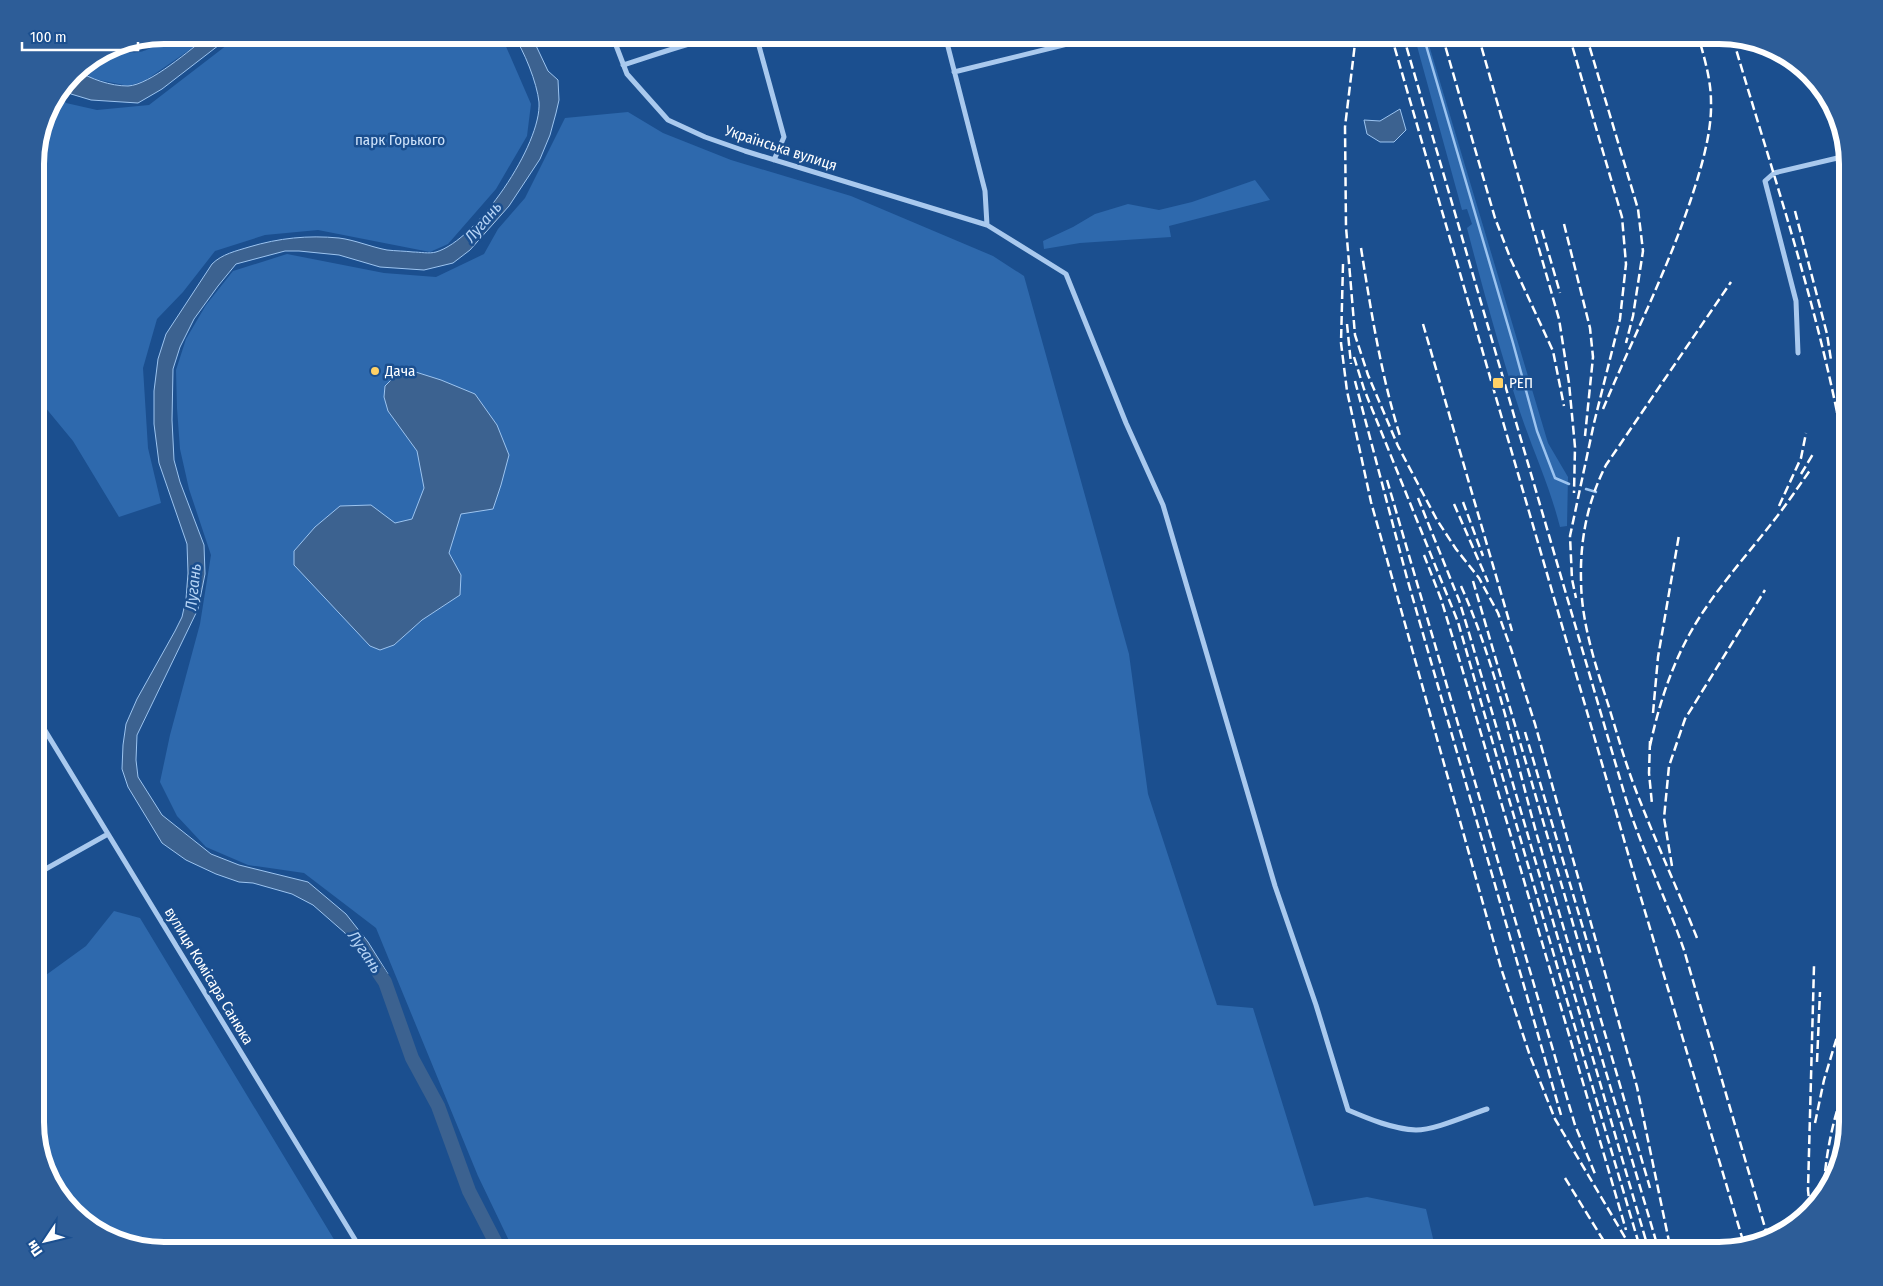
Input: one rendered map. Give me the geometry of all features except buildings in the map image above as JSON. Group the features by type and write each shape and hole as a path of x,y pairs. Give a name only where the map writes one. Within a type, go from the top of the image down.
{"street":[{"name":"Українська вулиця","path":"615,44 627,74 668,120 705,137 774,160 987,225 1066,274 1126,423 1163,505 1275,886 1316,1005 1348,1110 1388,1125 1416,1130 1431,1128 1487,1109"},
{"path":"623,65 690,44"},
{"path":"758,44 784,137 774,160"},
{"path":"948,44 985,191 987,225"},
{"path":"954,72 1068,44"},
{"path":"1798,353 1796,301 1765,181 1774,173 1839,158"},
{"name":"вулиця Комісара Санюка","path":"44,729 357,1242"},
{"path":"44,870 108,834"}],"green space":[{"path":"164,44 198,44 146,80 129,86 89,78 89,70 111,56 123,51 141,52 153,46"},
{"name":"парк Горького","path":"228,44 505,44 531,104 527,136 496,189 448,244 430,252 318,230 265,235 215,251 183,292 157,319 143,368 148,448 161,503 119,517 73,441 44,406 44,156 48,133 63,99 66,103 97,110 149,105"},
{"path":"1416,44 1429,44 1548,443 1568,477 1567,526 1560,527 1525,426 1492,320 1467,228 1472,224 1467,209 1462,210"},
{"path":"628,112 663,133 731,160 851,196 993,256 1024,276 1129,654 1148,794 1217,1005 1253,1008 1314,1206 1367,1197 1426,1209 1434,1242 510,1242 478,1176 376,928 304,873 248,865 206,847 177,816 160,782 170,735 200,624 211,555 189,489 180,449 176,370 186,339 206,305 233,271 287,254 384,273 436,277 484,254 498,229 525,198 565,118"},
{"path":"1255,180 1270,200 1169,226 1171,237 1080,243 1044,249 1043,241 1095,214 1128,204 1159,210 1192,202"},
{"path":"114,911 140,918 336,1242 148,1241 118,1233 97,1222 79,1207 60,1182 50,1161 46,1146 44,1130 44,976 86,946"}],"water":[{"path":"197,44 220,44 162,89 138,103 91,100 68,92 84,74 108,83 128,86 147,80"},
{"path":"519,44 535,44 548,71 558,80 559,100 550,135 540,159 509,206 470,250 453,263 424,270 380,267 339,255 299,251 285,251 236,264 194,319 180,347 173,369 172,420 174,460 180,482 204,545 205,574 198,609 137,735 136,760 138,777 162,815 211,854 239,865 308,882 346,914 368,942 388,974 379,981 345,933 313,905 292,894 253,883 239,882 216,874 186,860 162,843 128,787 122,769 126,724 137,699 182,617 186,599 188,573 187,544 159,463 154,424 154,391 158,359 166,334 212,264 229,253 271,241 316,237 345,239 387,250 424,253 433,253 452,244 470,229 504,188 519,165 530,141 537,120 539,102 536,86"},
{"path":"1400,109 1406,130 1394,142 1380,142 1367,134 1364,120 1380,121"},
{"path":"403,368 441,380 475,394 497,425 509,455 493,509 461,514 449,553 461,575 460,595 422,620 394,645 380,650 370,646 294,565 294,551 315,527 340,506 371,505 395,523 412,519 424,488 417,451 388,411 384,397 385,386"}],"waterway":[{"path":"1426,44 1537,431 1555,478 1569,484"},
{"path":"1586,489 1596,492"},
{"name":"Лугань","path":"372,963 385,982 412,1058 438,1106 469,1191 495,1242"}],"railway":[{"path":"1355,44 1345,127 1346,227 1355,335 1368,375 1398,446 1437,520 1456,549 1479,578 1498,613 1511,649 1535,724 1637,1087 1669,1242"},
{"path":"1394,44 1638,888 1743,1239"},
{"path":"1406,44 1625,796 1638,835 1684,950 1766,1232"},
{"path":"1445,44 1495,218 1511,260 1553,351 1564,406"},
{"path":"1481,44 1559,319 1569,383 1575,447 1574,493"},
{"path":"1572,44 1622,217 1626,264 1620,319 1594,423 1570,536 1572,579 1576,598"},
{"path":"1589,44 1638,209 1643,251 1633,316 1626,343"},
{"path":"1603,409 1681,228 1705,153 1710,127 1711,93 1700,44"},
{"path":"1735,45 1815,317 1837,412"},
{"path":"1795,211 1827,334 1831,360"},
{"path":"1564,224 1590,328 1593,357 1585,436"},
{"path":"1542,230 1560,293"},
{"path":"1361,248 1382,366 1400,436"},
{"path":"1343,264 1341,343 1347,391 1371,502 1501,968 1530,1056 1555,1119 1628,1242"},
{"path":"1697,938 1640,800 1620,742 1586,626 1583,611 1581,564 1586,520 1594,492 1606,465 1731,282"},
{"path":"1347,324 1351,364"},
{"path":"1423,324 1512,631"},
{"path":"1354,357 1364,389 1458,622 1638,1242"},
{"path":"1355,381 1407,578 1561,1115"},
{"path":"1836,404 1839,430"},
{"path":"1779,506 1801,458 1806,433"},
{"path":"1801,474 1813,454"},
{"path":"1650,746 1665,689 1689,635 1717,592 1811,469"},
{"path":"1387,480 1575,1125 1595,1174"},
{"path":"1418,498 1459,600 1646,1242"},
{"path":"1463,502 1483,556"},
{"path":"1454,504 1488,582"},
{"path":"1653,713 1658,657 1679,535"},
{"path":"1424,555 1441,599 1461,665 1626,1230"},
{"path":"1473,581 1650,1188"},
{"path":"1461,586 1486,651 1496,684 1585,1003 1656,1242"},
{"path":"1672,866 1664,818 1669,766 1685,719 1765,590"},
{"path":"1525,732 1591,955"},
{"path":"1650,741 1649,773 1652,804"},
{"path":"1809,1201 1814,966"},
{"path":"1817,1062 1820,992"},
{"path":"1815,1123 1824,1080 1839,1028"},
{"path":"1825,1179 1831,1136 1839,1104"},
{"path":"1565,1178 1604,1242"}],"place":[{"name":"Дача","path":"375,371"},
{"name":"РЕП","path":"1498,383"}]}
